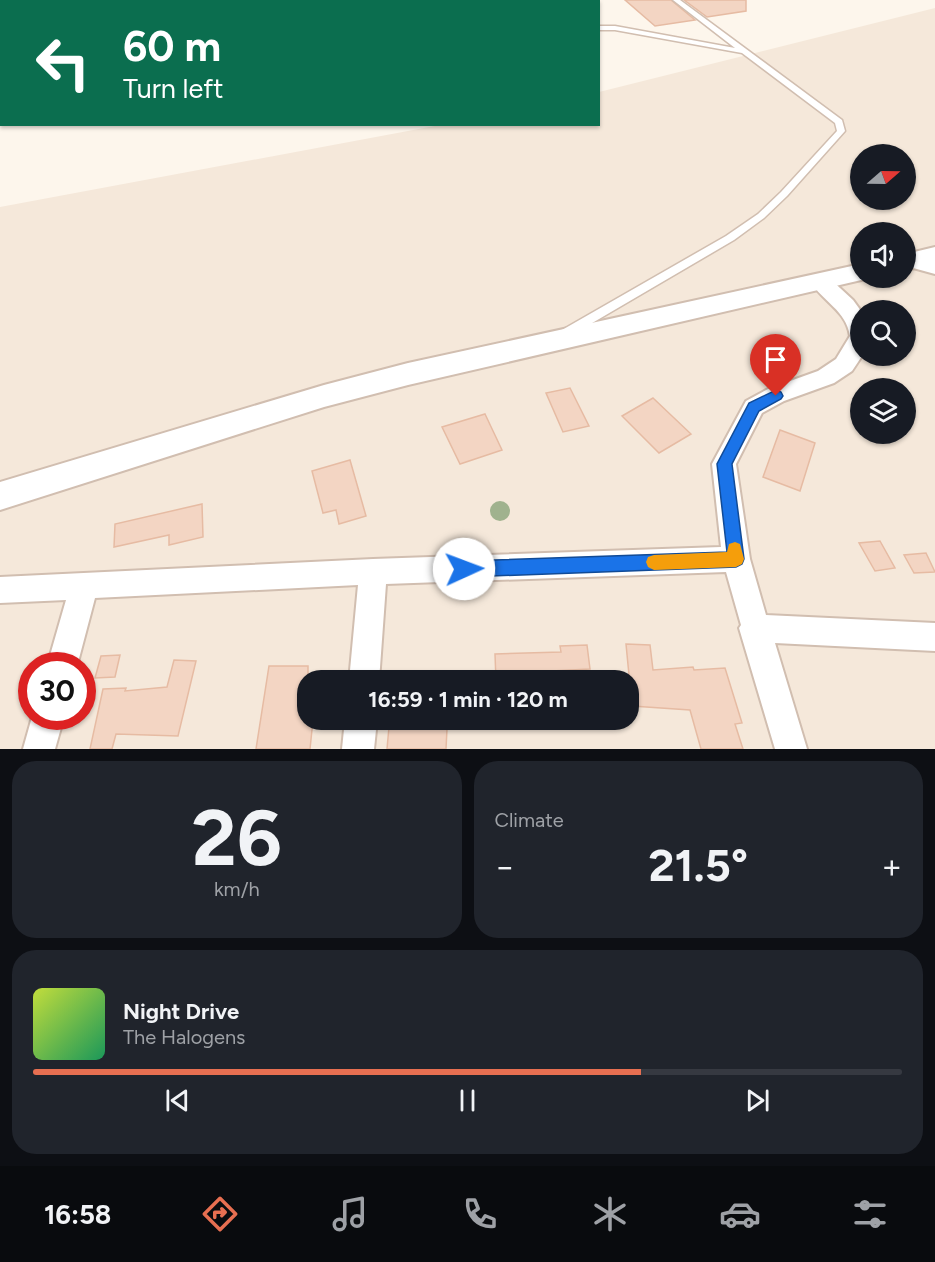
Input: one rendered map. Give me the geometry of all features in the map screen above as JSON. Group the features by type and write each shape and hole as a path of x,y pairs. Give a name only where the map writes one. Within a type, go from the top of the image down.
{"street":[{"path":"916,259 935,255"},
{"path":"916,263 935,268"},
{"path":"0,496 324,396 554,340 850,274"},
{"path":"791,749 754,628 736,559 724,464 744,421 754,407 826,376 844,365 856,348 861,336 859,324 846,305 820,281"},
{"path":"0,590 373,572 736,559"},
{"path":"365,670 373,572"},
{"path":"66,652 84,585"},
{"path":"754,628 935,637"},
{"path":"39,749 44,730"},
{"path":"358,749 360,730"}],"lane":[{"path":"554,340 730,238 761,216 841,131 839,122 676,0"},
{"path":"600,28 615,28 744,52"}],"shaded area":[{"path":"935,8 935,749 0,749 0,207 435,126 600,126 600,92"}],"building":[{"path":"625,0 671,0 695,20 655,26"},
{"path":"684,0 746,0 746,11 707,17"},
{"path":"570,388 589,426 563,432 546,393"},
{"path":"653,398 691,434 659,453 622,416"},
{"path":"485,414 502,450 460,464 442,427"},
{"path":"780,430 815,443 800,491 763,477"},
{"path":"350,460 366,516 339,524 336,510 323,513 312,471"},
{"path":"202,504 203,537 169,545 169,535 114,547 115,524"},
{"path":"880,541 895,568 875,571 859,543"},
{"path":"926,553 935,572 914,573 904,555"},
{"path":"626,644 650,645 653,670 693,667 694,670 725,668 742,723 735,724 743,749 701,749 690,710 639,706 639,670 629,670"},
{"path":"587,645 590,669 496,670 495,654 561,652 560,646"},
{"path":"120,655 115,677 96,678 101,656"},
{"path":"174,660 196,661 178,736 116,734 112,749 90,749 96,730 103,689 126,688 125,691 167,687"},
{"path":"269,666 308,666 308,670 297,670 297,730 312,730 310,749 256,749"},
{"path":"389,730 447,730 446,749 387,749"}],"slow traffic":[{"path":"654,562 736,559 735,549"}],"route":[{"path":"464,569 736,559 724,464 744,421 754,407 776,396"}]}
